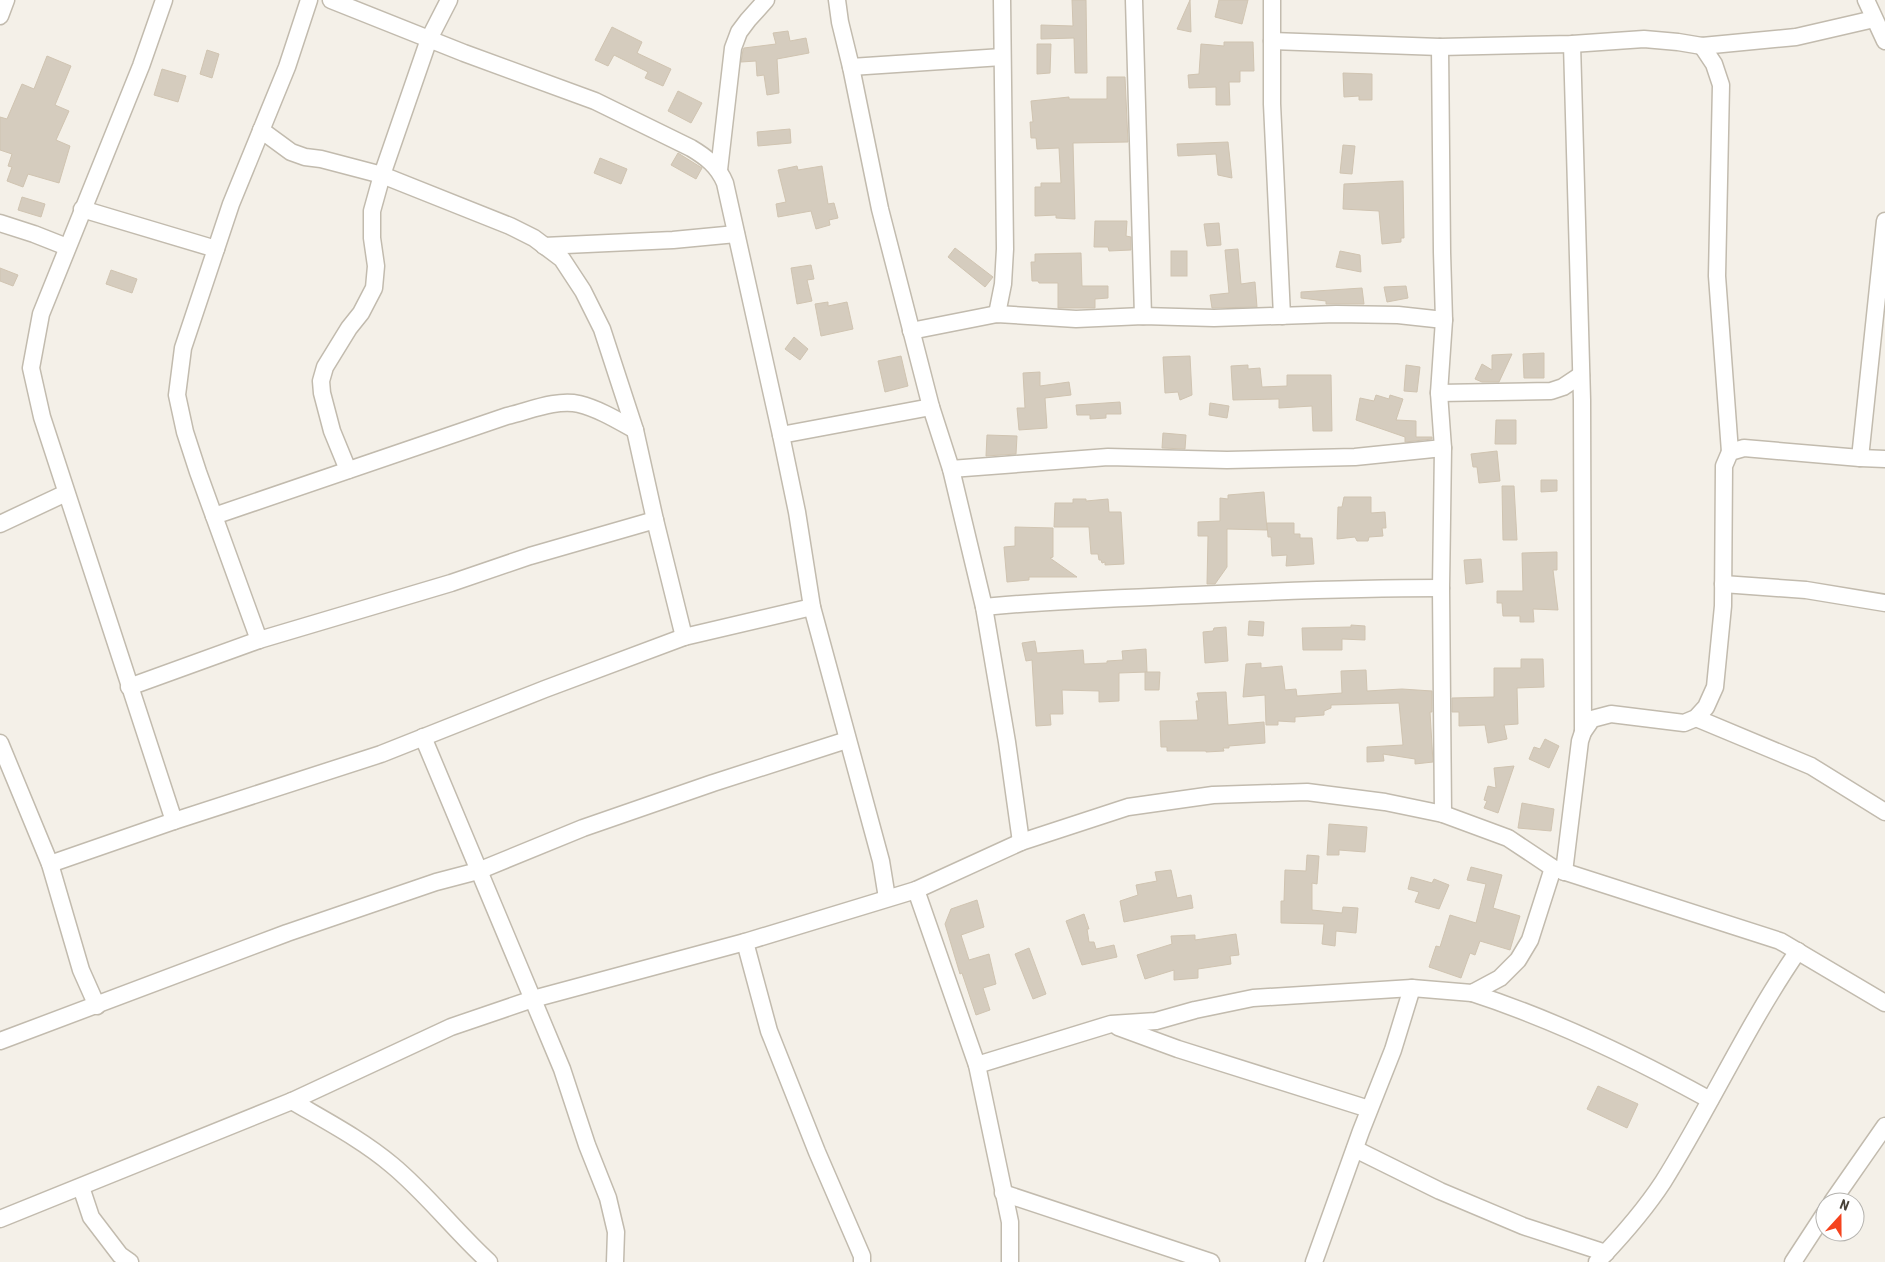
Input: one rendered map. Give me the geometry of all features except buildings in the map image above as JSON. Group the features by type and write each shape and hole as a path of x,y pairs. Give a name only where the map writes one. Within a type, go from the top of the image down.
{"street":[{"path":"0,16 6,0"},
{"path":"164,0 141,66 41,314 31,368 42,417 174,821"},
{"path":"259,640 185,432 177,395 183,348 231,204 287,67 309,0"},
{"path":"330,0 595,101 691,148 703,155 719,170 725,183 781,435 797,512 812,607 881,861 887,898"},
{"path":"348,470 332,431 322,393 321,381 325,367 349,328 361,313 374,288 376,266 372,238 372,211 382,175 429,39 449,0"},
{"path":"719,170 733,48 739,32 766,0"},
{"path":"837,0 880,209 931,407 950,469 984,607 1007,742 1021,842"},
{"path":"997,314 1003,284 1005,249 1002,0"},
{"path":"1134,0 1143,316"},
{"path":"1272,0 1272,104 1282,316"},
{"path":"1272,41 1440,47 1572,44 1644,39 1702,46 1880,28 1866,0"},
{"path":"1572,44 1581,375 1583,732"},
{"path":"1472,993 1500,978 1518,960 1530,940 1559,870 1580,741 1583,732 1592,719 1611,714 1684,723 1696,718 1706,707 1715,686 1723,606 1724,466 1730,452 1717,276 1721,85 1714,64 1702,46"},
{"path":"1440,47 1444,320 1439,393 1443,448 1441,588 1443,814"},
{"path":"851,67 1002,57"},
{"path":"261,130 291,152 382,175 510,226 534,238 562,259 583,291 602,330 635,430 684,637"},
{"path":"82,209 216,249"},
{"path":"1860,458 1885,221"},
{"path":"0,223 67,247"},
{"path":"544,246 673,240 736,234"},
{"path":"911,331 997,314 1076,318 1143,316 1214,318 1336,314 1398,315 1444,320"},
{"path":"1439,393 1551,391 1563,387 1581,375"},
{"path":"214,516 507,416 556,404 577,404 603,412 635,430"},
{"path":"781,435 931,407"},
{"path":"950,469 1108,457 1227,460 1355,457 1443,448"},
{"path":"1730,452 1744,448 1885,459"},
{"path":"0,524 66,493"},
{"path":"129,687 259,640 451,583 530,556 655,520"},
{"path":"1723,584 1806,590 1885,603"},
{"path":"984,607 1033,602 1255,592 1441,588"},
{"path":"50,864 174,821 381,754 545,689 684,637 812,607"},
{"path":"1696,718 1811,766 1885,812"},
{"path":"423,737 478,871 534,999 562,1070 587,1145 608,1198 616,1232 615,1262"},
{"path":"0,1041 287,933 436,882 478,871 583,828 712,783 848,740"},
{"path":"0,743 50,864 81,970 96,1006"},
{"path":"1,1213 81,1187 292,1101 451,1027 534,999 744,942 916,890 1021,842 1128,807 1213,795 1307,792 1385,802 1443,814 1508,838 1559,870 1733,924 1780,941 1885,1003"},
{"path":"916,890 977,1065 1010,1222 1010,1262"},
{"path":"744,942 769,1031 817,1152 862,1256 862,1262"},
{"path":"1355,1149 1440,1190 1523,1226 1602,1257 1634,1222 1662,1183 1698,1125 1710,1100 1778,980 1798,951"},
{"path":"977,1065 1111,1024 1156,1021 1195,1010 1253,998 1412,988 1472,993 1514,1007 1568,1029 1666,1075 1710,1100"},
{"path":"1314,1262 1369,1110 1393,1050 1412,988"},
{"path":"1111,1024 1178,1049 1369,1110"},
{"path":"292,1101 365,1143 393,1166 428,1200 464,1240 489,1262"},
{"path":"1839,1192 1885,1126"},
{"path":"81,1187 91,1217 120,1255 130,1262"},
{"path":"1004,1193 1211,1262"},
{"path":"1793,1262 1815,1228"}]}
